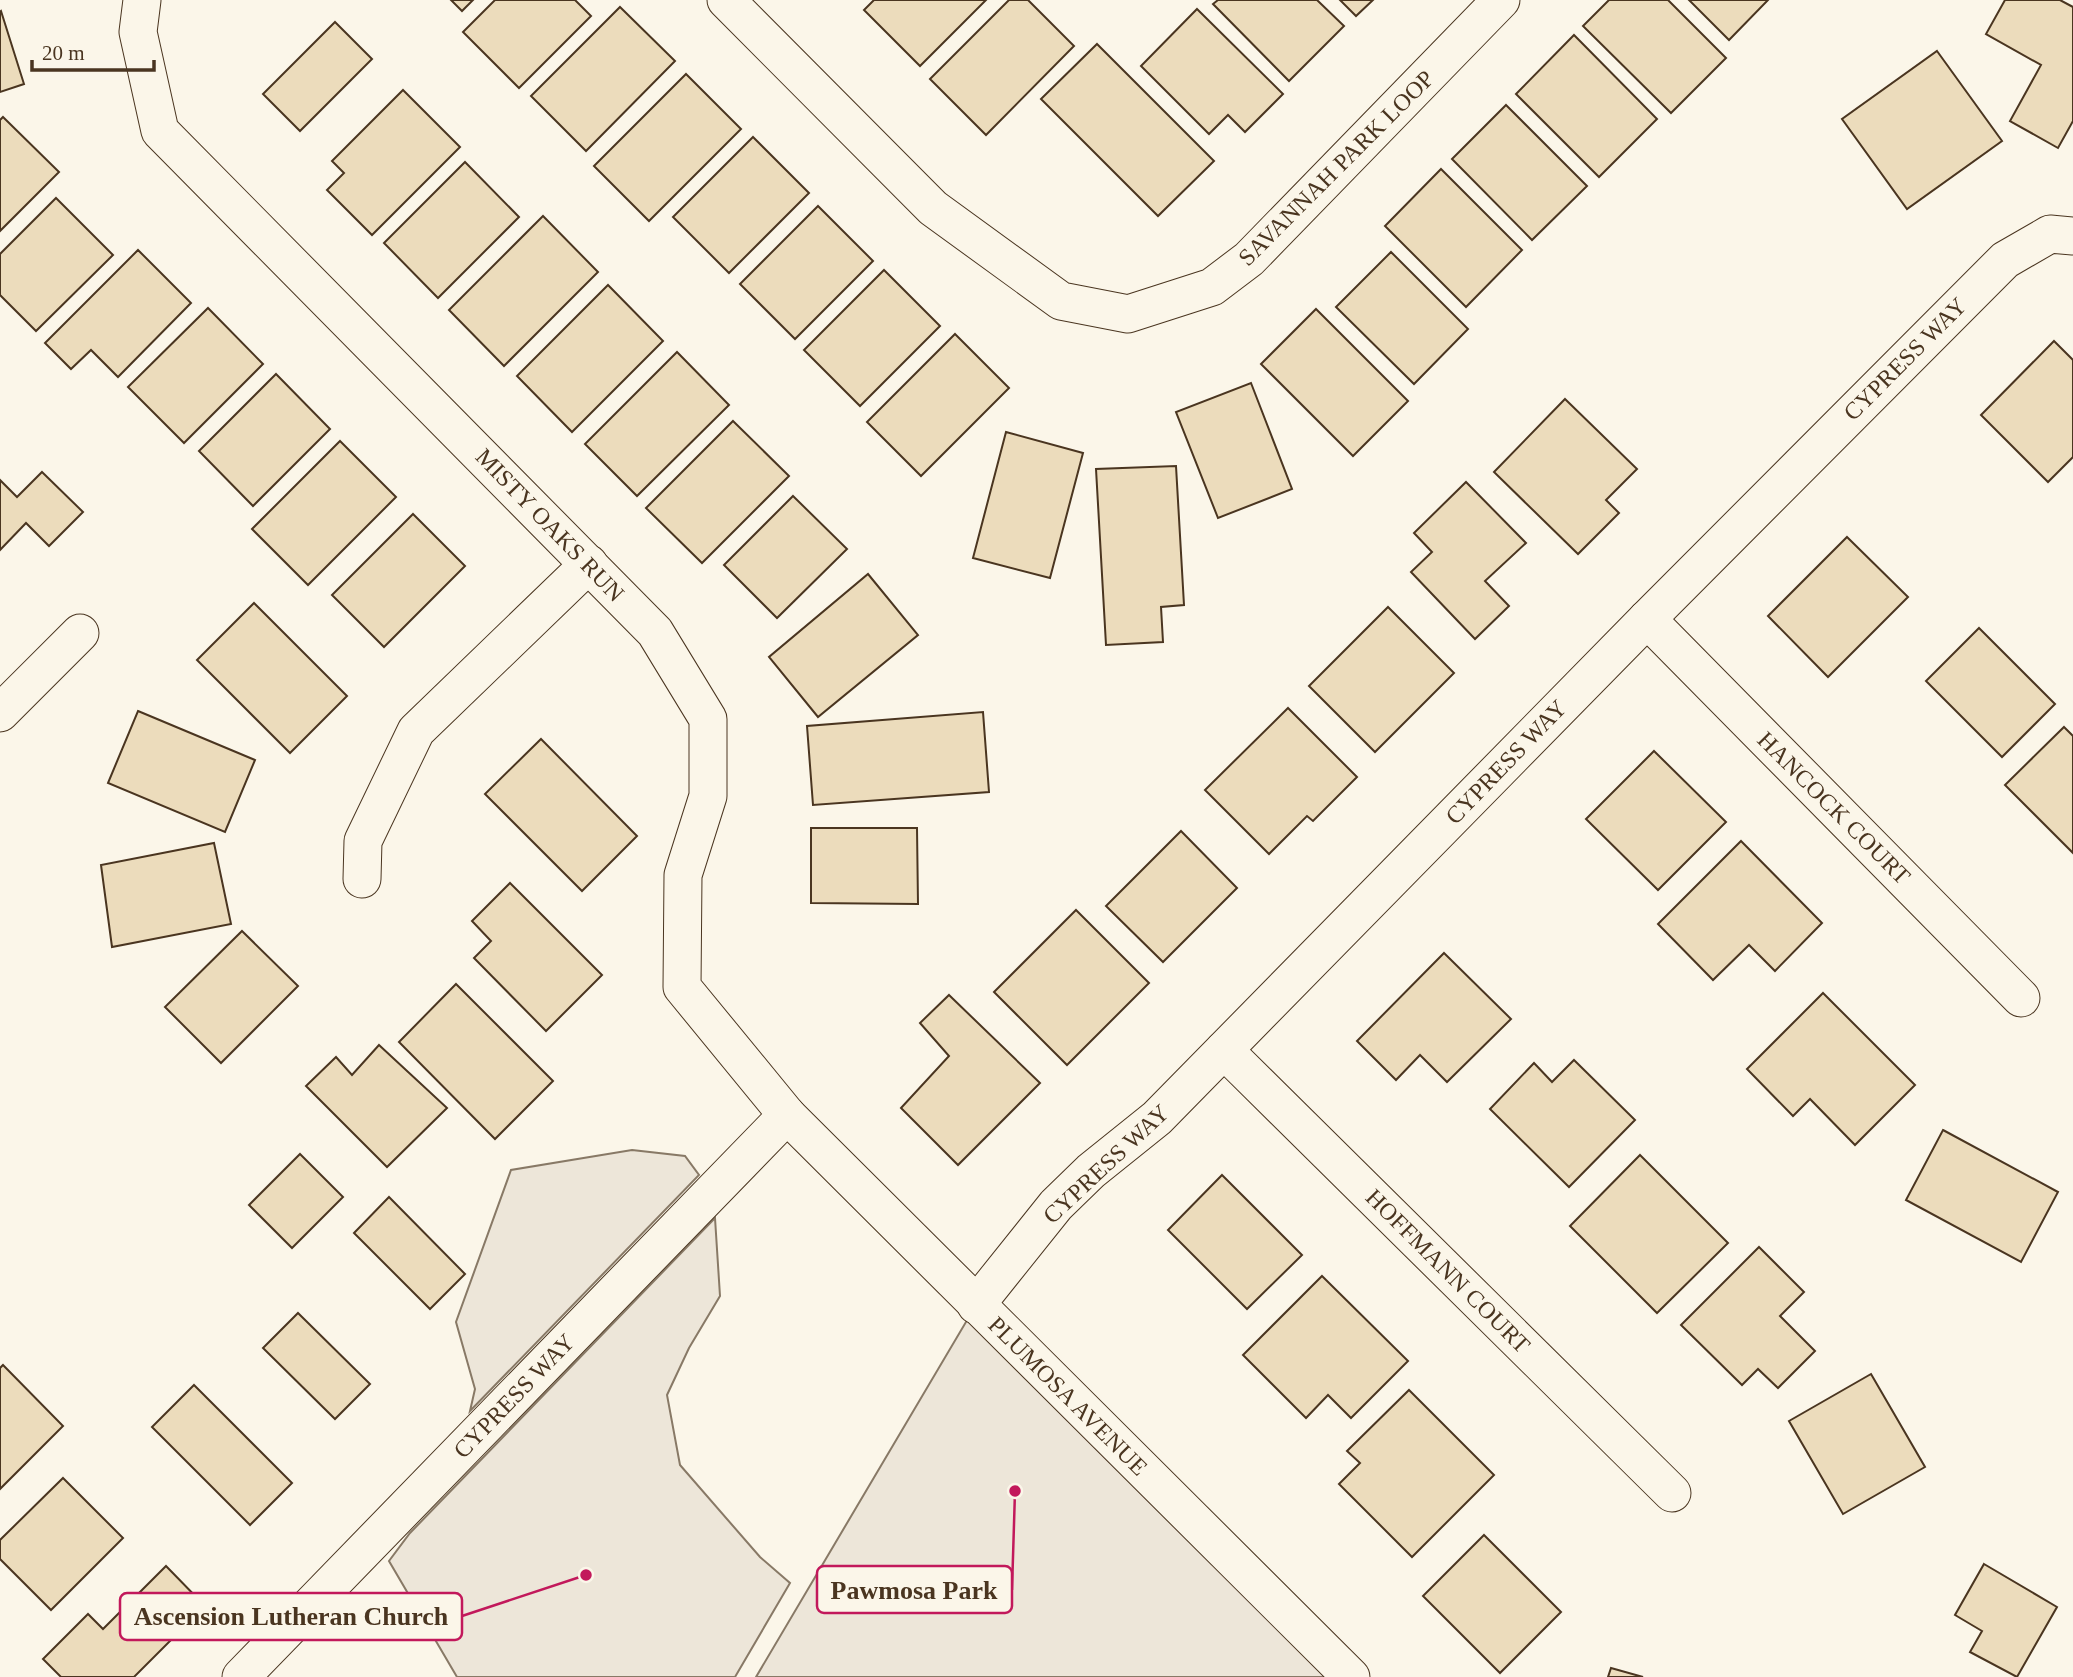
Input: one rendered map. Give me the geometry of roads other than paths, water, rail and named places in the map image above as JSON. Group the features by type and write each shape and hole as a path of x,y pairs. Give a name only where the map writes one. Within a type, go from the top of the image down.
{"street":[{"name":"MISTY OAKS RUN","path":"142,0 138,32 160,131 655,632 708,719 708,796 683,876 682,987 787,1115"},
{"name":"SAVANNAH PARK LOOP","path":"726,0 933,208 1061,301 1128,314 1212,287 1249,259 1501,0"},
{"name":"CYPRESS WAY","path":"976,1305 1056,1205 1091,1171 1157,1118 1647,619 2005,260 2062,235"},
{"path":"362,879 363,841 416,730 589,564"},
{"name":"HANCOCK COURT","path":"1647,619 2021,998"},
{"path":"0,713 80,633"},
{"name":"HOFFMANN COURT","path":"1224,1050 1672,1493"},
{"name":"CYPRESS WAY","path":"242,1677 787,1115"},
{"name":"PLUMOSA AVENUE","path":"787,1115 1350,1677"}],"place":[{"name":"Pawmosa Park","path":"1015,1491"},
{"name":"Ascension Lutheran Church","path":"586,1575"}]}
